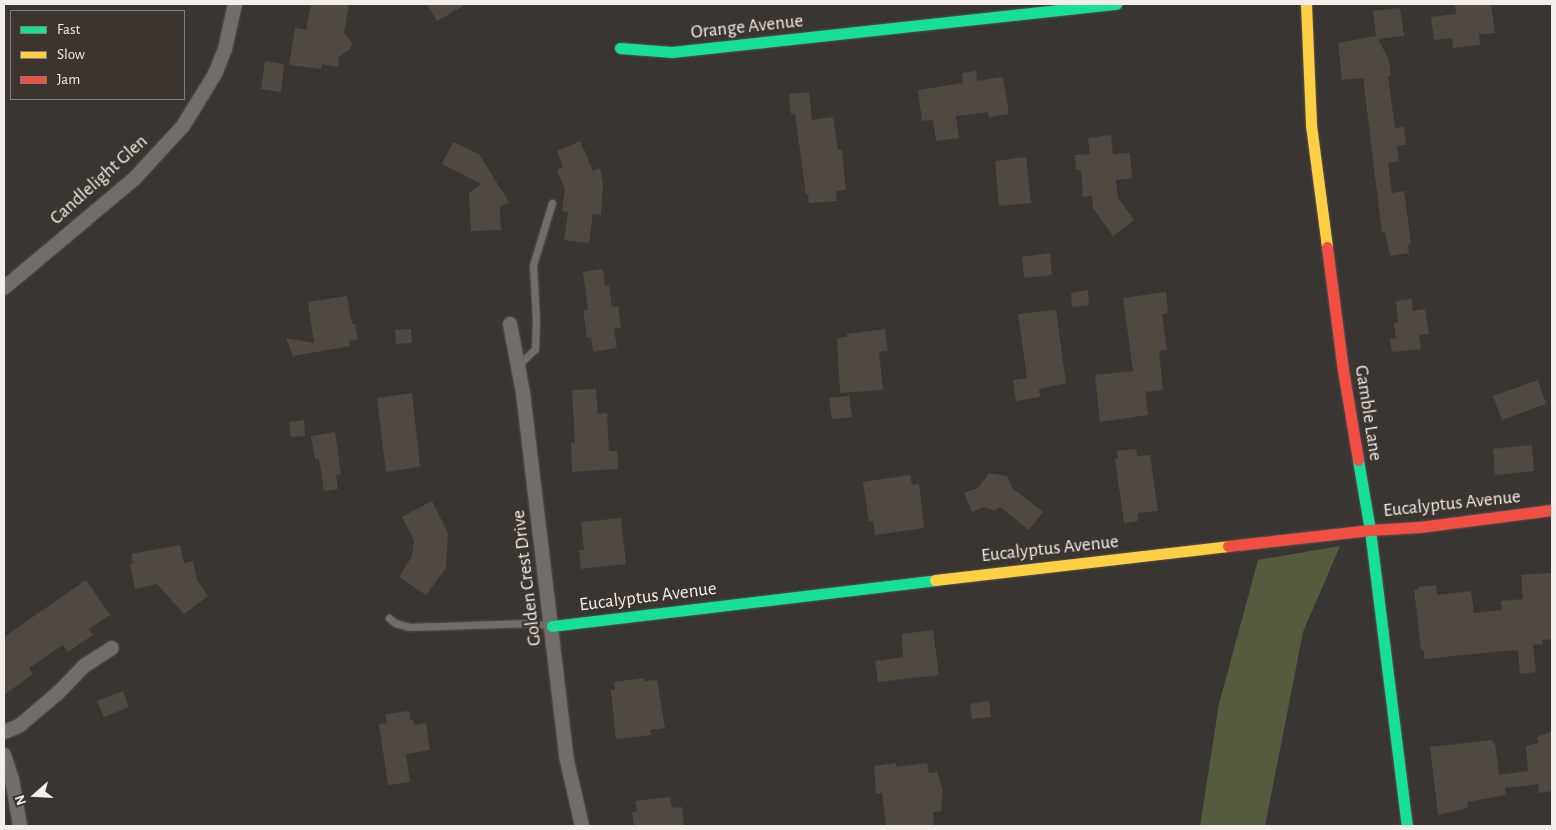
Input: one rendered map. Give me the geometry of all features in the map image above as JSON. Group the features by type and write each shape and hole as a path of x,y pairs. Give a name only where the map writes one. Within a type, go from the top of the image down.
{"street":[{"name":"Candlelight Glen","path":"4,288 135,178 183,126 215,74 225,49 235,4"},
{"name":"Orange Avenue","path":"620,48 672,52 1116,4"},
{"name":"Gamble Lane","path":"1306,4 1310,35 1311,125 1343,370 1370,530 1407,826"},
{"name":"Golden Crest Drive","path":"510,324 518,365 552,626 566,756 582,826"},
{"name":"Eucalyptus Avenue","path":"552,626 957,577 1370,530 1419,527 1552,510"},
{"path":"4,732 19,726 59,692 84,666 112,648"},
{"path":"4,755 12,779 20,826"}],"lane":[{"path":"518,365 535,350 536,320 533,265 552,203"},
{"path":"389,618 395,623 410,628 524,623 552,626"}],"green space":[{"path":"1340,546 1303,632 1265,826 1200,826 1219,704 1258,560"}],"building":[{"path":"311,4 349,4 344,33 352,43 351,48 339,57 338,67 322,64 321,69 289,65 295,28 306,30"},
{"path":"427,4 467,4 437,21"},
{"path":"1491,4 1495,33 1479,34 1480,45 1453,48 1452,38 1434,40 1431,17 1456,14 1455,5"},
{"path":"1400,8 1404,36 1378,39 1389,60 1391,76 1388,76 1395,128 1404,127 1406,145 1397,146 1399,161 1388,163 1392,193 1404,191 1411,243 1408,244 1409,253 1390,256 1385,232 1382,233 1363,78 1342,80 1338,43 1376,36 1373,11"},
{"path":"265,61 284,64 281,92 261,89"},
{"path":"976,71 977,81 1003,77 1009,114 989,117 988,112 956,116 959,138 936,141 933,120 922,121 918,90 963,83 962,73"},
{"path":"809,92 812,120 833,117 838,150 842,150 846,190 836,191 837,201 809,203 808,194 806,195 795,114 791,114 789,94"},
{"path":"1111,135 1113,154 1130,153 1132,178 1116,180 1118,198 1134,220 1113,236 1093,208 1092,196 1083,197 1081,170 1076,170 1075,155 1090,154 1088,138"},
{"path":"580,141 593,171 600,168 603,184 601,215 593,214 589,243 564,240 568,212 562,211 565,189 557,170 563,167 557,151"},
{"path":"453,142 479,154 509,202 500,207 501,230 471,231 469,193 481,184 442,164"},
{"path":"1026,157 1031,203 999,206 995,161"},
{"path":"1050,253 1052,275 1024,278 1022,257"},
{"path":"603,269 605,286 609,285 612,307 618,306 621,328 614,329 617,348 593,352 591,337 587,338 583,310 588,310 583,272"},
{"path":"1088,290 1089,305 1072,307 1071,293"},
{"path":"1166,292 1168,313 1162,314 1167,350 1159,351 1163,390 1145,392 1148,415 1100,422 1095,375 1133,371 1123,298"},
{"path":"347,296 352,324 355,324 358,339 349,341 350,346 293,356 286,338 314,343 308,302"},
{"path":"1412,299 1413,311 1425,309 1429,334 1419,335 1421,349 1392,352 1390,339 1396,338 1394,323 1398,323 1396,301"},
{"path":"1056,310 1066,383 1039,389 1040,397 1016,401 1013,380 1027,378 1018,314"},
{"path":"411,329 412,343 396,344 395,330"},
{"path":"885,329 888,351 879,352 883,390 840,393 837,338 847,337 847,334"},
{"path":"1538,380 1546,404 1502,420 1493,396"},
{"path":"596,389 598,414 607,413 609,451 617,451 618,469 572,472 571,443 575,443 572,390"},
{"path":"412,393 420,467 386,472 377,398"},
{"path":"849,396 852,417 832,419 829,398"},
{"path":"304,420 305,436 291,437 289,422"},
{"path":"335,432 341,474 336,475 338,489 324,491 319,458 315,459 311,436"},
{"path":"1532,445 1534,471 1495,475 1493,449"},
{"path":"1136,449 1137,456 1150,455 1158,511 1138,513 1138,521 1124,523 1115,459 1118,459 1117,451"},
{"path":"989,473 1007,476 1012,488 1043,512 1029,530 1000,507 995,511 984,507 972,512 964,493 978,488"},
{"path":"910,475 912,485 919,484 924,528 875,535 873,521 869,522 863,482"},
{"path":"432,501 448,533 446,568 426,595 399,577 412,556 414,540 402,517"},
{"path":"621,518 626,564 581,569 579,550 584,550 581,522"},
{"path":"180,545 184,563 193,561 197,580 208,596 184,614 157,584 135,589 130,564 133,564 131,554"},
{"path":"1552,573 1552,639 1542,640 1543,644 1533,645 1536,672 1520,674 1518,651 1514,650 1424,659 1424,650 1421,650 1414,590 1418,589 1418,587 1436,585 1437,595 1471,591 1474,613 1502,610 1501,601 1523,599 1521,575"},
{"path":"86,580 110,615 89,629 93,635 68,652 63,645 29,668 33,674 4,695 4,637"},
{"path":"933,630 939,675 878,682 875,661 903,657 902,634"},
{"path":"644,678 644,681 657,680 665,728 650,730 651,735 616,739 611,690 615,690 614,682"},
{"path":"123,691 129,707 104,717 97,701"},
{"path":"989,701 991,717 972,719 970,704"},
{"path":"409,711 410,720 413,720 414,725 426,723 430,750 406,754 410,782 388,785 379,724 387,723 385,714"},
{"path":"1552,731 1552,791 1539,793 1538,784 1505,788 1506,795 1467,802 1468,808 1438,815 1430,747 1492,740 1493,744 1495,743 1499,775 1528,771 1526,746 1538,743 1537,737"},
{"path":"896,763 896,767 927,763 929,773 937,772 943,791 941,811 933,812 934,826 886,826 882,793 876,794 874,766"},
{"path":"670,797 672,808 682,807 684,826 634,826 632,812 637,811 635,801"}],"traffic: fast":[{"path":"620,48 672,52 1116,4"},
{"path":"1358,460 1370,530 1407,826"},
{"path":"552,626 935,580"}],"traffic: slow":[{"path":"1306,4 1311,125 1327,247"},
{"path":"935,580 1228,546"}],"traffic: jam":[{"path":"1327,247 1343,370 1358,460"},
{"path":"1228,546 1370,530 1419,527 1552,510"}]}
